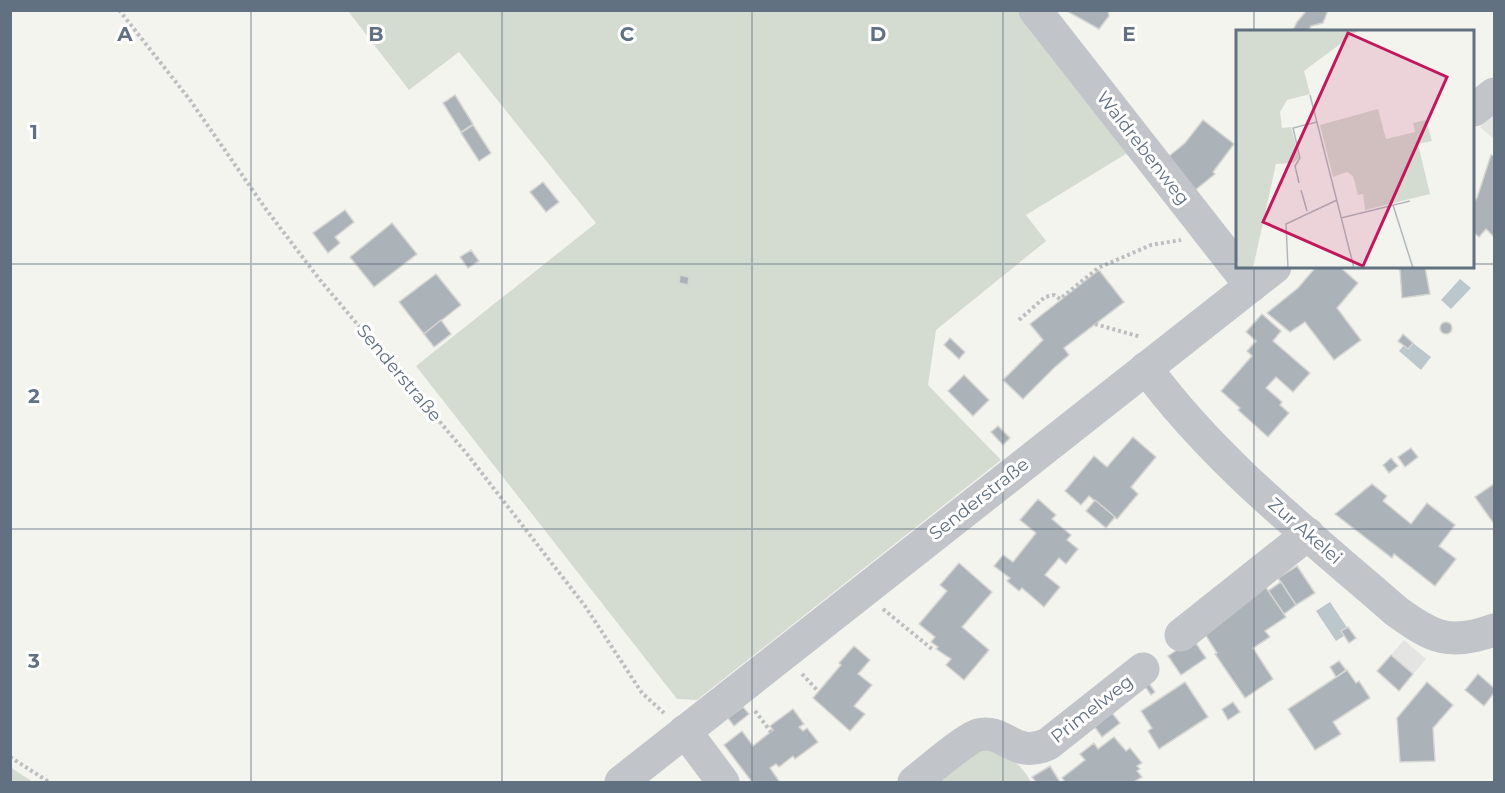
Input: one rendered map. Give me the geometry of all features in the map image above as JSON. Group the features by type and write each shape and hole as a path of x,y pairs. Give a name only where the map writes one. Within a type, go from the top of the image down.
{"street":[{"name":"Waldrebenweg","path":"1035,10 1212,236 1236,255"},
{"path":"1475,108 1494,94"},
{"name":"Senderstraße","path":"621,783 1263,277"},
{"name":"Zur Akelei","path":"1146,368 1168,398 1247,480 1396,611 1416,626 1437,636 1453,640 1474,638 1494,630"},
{"path":"1181,635 1308,534"},
{"name":"Primelweg","path":"914,783 969,739 979,735 994,735 1025,749 1048,744 1143,669"},
{"path":"685,731 723,783"}],"path":[{"name":"Senderstraße","path":"119,10 190,100 265,208 320,280 467,454 585,606 642,693 685,731"},
{"path":"1019,321 1045,297 1054,295 1060,299 1098,268 1137,250 1161,243 1212,236"},
{"path":"1095,324 1174,346"},
{"path":"861,592 932,649"},
{"path":"10,757 49,783"}],"shaded area":[{"path":"348,11 1018,11 1129,152 1026,215 1046,241 936,330 928,385 1001,460 697,700 677,699 416,366 596,223 459,52 409,90"},
{"path":"1494,115 1494,139 1480,127"},
{"path":"1460,279 1471,288 1451,309 1441,300"},
{"path":"1413,343 1431,357 1421,370 1399,351 1404,345 1408,348"},
{"path":"1330,602 1350,632 1336,641 1316,611"},
{"path":"1404,640 1426,659 1399,691 1377,671"},
{"path":"974,745 1014,761 1031,782 927,782"},
{"path":"10,767 33,782 11,782"}],"building":[{"path":"1065,10 1108,10 1109,16 1099,29"},
{"path":"1307,10 1328,10 1323,23 1311,26 1309,30 1293,30"},
{"path":"455,95 473,124 461,132 443,103"},
{"path":"1203,120 1234,144 1213,172 1215,174 1194,191 1168,157 1185,143"},
{"path":"473,125 491,153 479,161 461,133"},
{"path":"1491,155 1494,156 1494,237 1486,229 1479,237 1475,234 1475,201"},
{"path":"543,182 559,202 546,212 530,192"},
{"path":"345,210 354,222 335,237 340,243 328,253 313,233"},
{"path":"392,223 417,254 374,287 350,257"},
{"path":"471,250 479,261 468,268 460,257"},
{"path":"1315,268 1341,268 1358,283 1337,308 1361,340 1334,360 1305,322 1290,332 1267,313 1298,288"},
{"path":"1397,268 1425,268 1430,294 1402,298 1400,270"},
{"path":"1099,270 1124,302 1064,348 1069,355 1023,399 1003,380 1043,340 1030,324"},
{"path":"436,274 461,305 424,334 399,302"},
{"path":"680,275 689,277 688,285 679,283"},
{"path":"1262,314 1281,331 1273,341 1310,373 1293,392 1276,377 1266,388 1282,402 1280,405 1289,413 1268,437 1221,391 1252,356 1247,351 1256,341 1246,332"},
{"path":"441,320 451,334 434,347 424,334"},
{"path":"1448,322 1452,328 1448,334 1444,334 1440,326"},
{"path":"1403,334 1413,343 1408,349 1398,341"},
{"path":"950,338 965,352 959,359 944,345"},
{"path":"964,375 989,400 973,416 948,391"},
{"path":"998,426 1010,438 1003,445 991,432"},
{"path":"1133,437 1156,457 1131,487 1138,494 1117,519 1089,496 1081,505 1065,491 1094,456 1107,467"},
{"path":"1411,448 1418,457 1405,467 1398,457"},
{"path":"1391,458 1398,466 1389,473 1383,465"},
{"path":"1372,484 1387,496 1383,501 1411,524 1427,503 1455,525 1439,546 1456,559 1435,586 1394,554 1392,558 1335,514"},
{"path":"1494,484 1494,524 1475,497"},
{"path":"1038,499 1056,515 1052,519 1071,535 1067,540 1078,549 1066,564 1059,558 1045,575 1060,587 1044,607 1022,588 1019,591 1007,581 1010,578 994,566 1003,555 1013,562 1036,533 1020,520"},
{"path":"1095,500 1115,517 1106,528 1086,511"},
{"path":"959,563 992,592 962,627 989,650 964,680 946,665 951,659 936,649 938,647 931,642 935,637 919,624 947,591 940,585"},
{"path":"1297,566 1315,593 1296,605 1278,578"},
{"path":"1281,582 1296,605 1284,614 1268,591"},
{"path":"1265,586 1286,617 1265,631 1270,637 1253,648 1273,679 1245,698 1215,654 1217,653 1203,631"},
{"path":"1348,627 1356,638 1349,643 1341,631"},
{"path":"1193,639 1206,658 1181,675 1168,656"},
{"path":"854,646 870,660 858,674 872,685 854,706 865,714 850,731 813,698"},
{"path":"1391,655 1413,674 1399,691 1377,671"},
{"path":"1339,661 1346,670 1336,677 1330,667"},
{"path":"1347,670 1356,683 1359,681 1370,698 1333,722 1341,734 1315,750 1288,709"},
{"path":"1478,674 1494,688 1494,693 1484,706 1465,690"},
{"path":"1148,682 1155,692 1151,695 1144,685"},
{"path":"1185,682 1208,717 1159,749 1148,731 1152,728 1141,711"},
{"path":"1427,682 1453,705 1433,728 1435,761 1400,762 1397,718"},
{"path":"1233,702 1240,712 1228,720 1222,709"},
{"path":"743,707 749,714 734,726 728,718"},
{"path":"1108,708 1120,723 1102,737 1091,722"},
{"path":"793,709 804,724 799,727 803,731 807,728 818,742 795,759 793,756 779,767 776,764 770,768 779,781 752,782 724,745 742,731 753,746 773,730 770,726"},
{"path":"1114,737 1126,751 1130,748 1142,763 1137,766 1140,769 1137,771 1142,777 1134,782 1065,782 1062,778 1085,760 1080,754 1094,743 1098,749"},
{"path":"1050,766 1060,782 1036,782 1032,777"}]}
